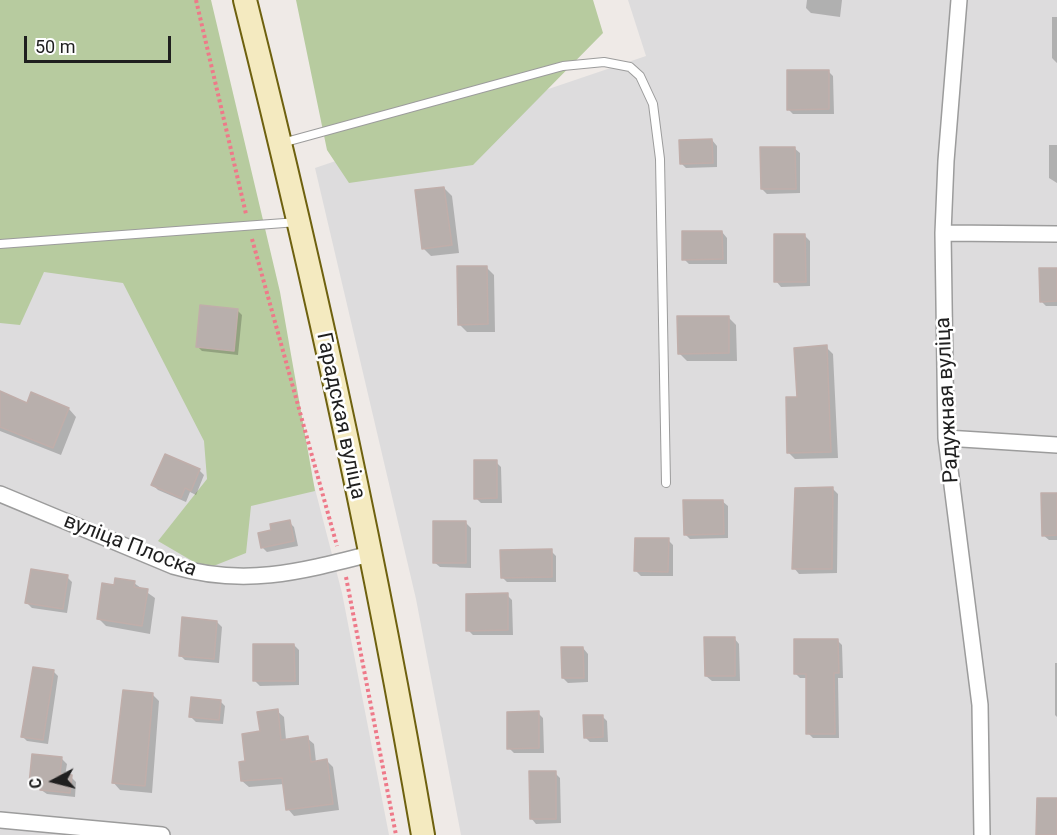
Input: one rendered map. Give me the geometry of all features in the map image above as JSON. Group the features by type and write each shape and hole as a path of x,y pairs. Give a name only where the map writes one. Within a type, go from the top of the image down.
{"main road":[{"name":"Гарадская вуліца","path":"245,0 281,144 395,670 423,835"}],"street":[{"name":"Радужная вуліца","path":"959,0 946,161 943,233 946,438 980,705 982,835"},
{"path":"943,233 1057,234"},
{"path":"946,438 1057,445"},
{"name":"вуліца Плоска","path":"0,494 173,567 197,574 252,578 284,574 370,554"},
{"path":"0,820 162,835"}],"lane":[{"path":"281,144 563,66 587,62 620,63 640,76 653,104 660,159 666,483"},
{"path":"0,244 298,222"}],"path":[{"path":"196,0 249,227 352,595 396,835"}],"shaded area":[{"path":"0,0 188,0 342,593 389,835 0,835"},
{"path":"628,0 1057,0 1057,835 461,835 416,599 315,168 646,56"}],"green space":[{"path":"0,0 211,0 280,292 315,491 251,506 246,553 206,569 158,541 207,479 204,441 123,283 44,272 20,325 0,323"},
{"path":"296,0 593,0 603,33 473,165 349,183 327,150"}],"building":[{"path":"787,70 829,70 829,109 787,110"},
{"path":"712,139 713,163 680,164 679,140"},
{"path":"760,147 795,147 796,189 761,189"},
{"path":"444,187 452,245 422,249 415,190"},
{"path":"682,231 722,231 723,259 682,260"},
{"path":"774,234 805,234 806,282 774,282"},
{"path":"457,266 487,266 488,324 458,325"},
{"path":"1039,268 1057,268 1057,301 1040,302"},
{"path":"200,305 238,309 234,351 196,347"},
{"path":"677,316 729,316 729,353 678,354"},
{"path":"827,345 831,452 787,453 786,397 797,397 794,348"},
{"path":"0,391 27,403 31,392 69,408 53,448 0,427"},
{"path":"165,454 200,469 191,491 185,488 181,498 151,485"},
{"path":"474,460 497,460 497,498 474,499"},
{"path":"833,487 832,569 792,569 795,488"},
{"path":"1041,493 1057,493 1057,535 1042,536"},
{"path":"683,500 723,500 724,534 684,535"},
{"path":"290,520 294,541 261,548 258,533 271,530 270,524"},
{"path":"433,521 466,521 466,563 433,563"},
{"path":"635,538 669,538 668,572 634,571"},
{"path":"552,549 552,577 501,578 500,550"},
{"path":"31,569 68,575 63,609 25,603"},
{"path":"115,578 135,581 134,587 148,589 142,626 97,619 102,583 114,585"},
{"path":"508,593 508,630 466,631 466,594"},
{"path":"182,617 217,621 214,659 179,656"},
{"path":"704,637 735,637 735,676 705,676"},
{"path":"794,639 838,639 839,673 834,673 835,734 806,734 806,674 794,674"},
{"path":"253,644 294,644 295,681 253,681"},
{"path":"561,647 583,647 584,678 562,678"},
{"path":"33,667 54,670 43,740 21,737"},
{"path":"123,690 153,693 145,786 112,783"},
{"path":"191,697 221,700 219,720 189,717"},
{"path":"278,709 281,740 308,736 311,762 327,759 333,804 286,810 282,778 241,781 239,762 245,761 242,734 260,731 257,712"},
{"path":"539,711 539,748 507,749 507,712"},
{"path":"583,715 603,715 603,737 584,738"},
{"path":"32,754 62,757 60,774 72,775 70,793 40,790 40,785 29,784"},
{"path":"529,771 556,771 556,819 530,819"},
{"path":"1037,798 1057,798 1057,835 1036,835"}]}
